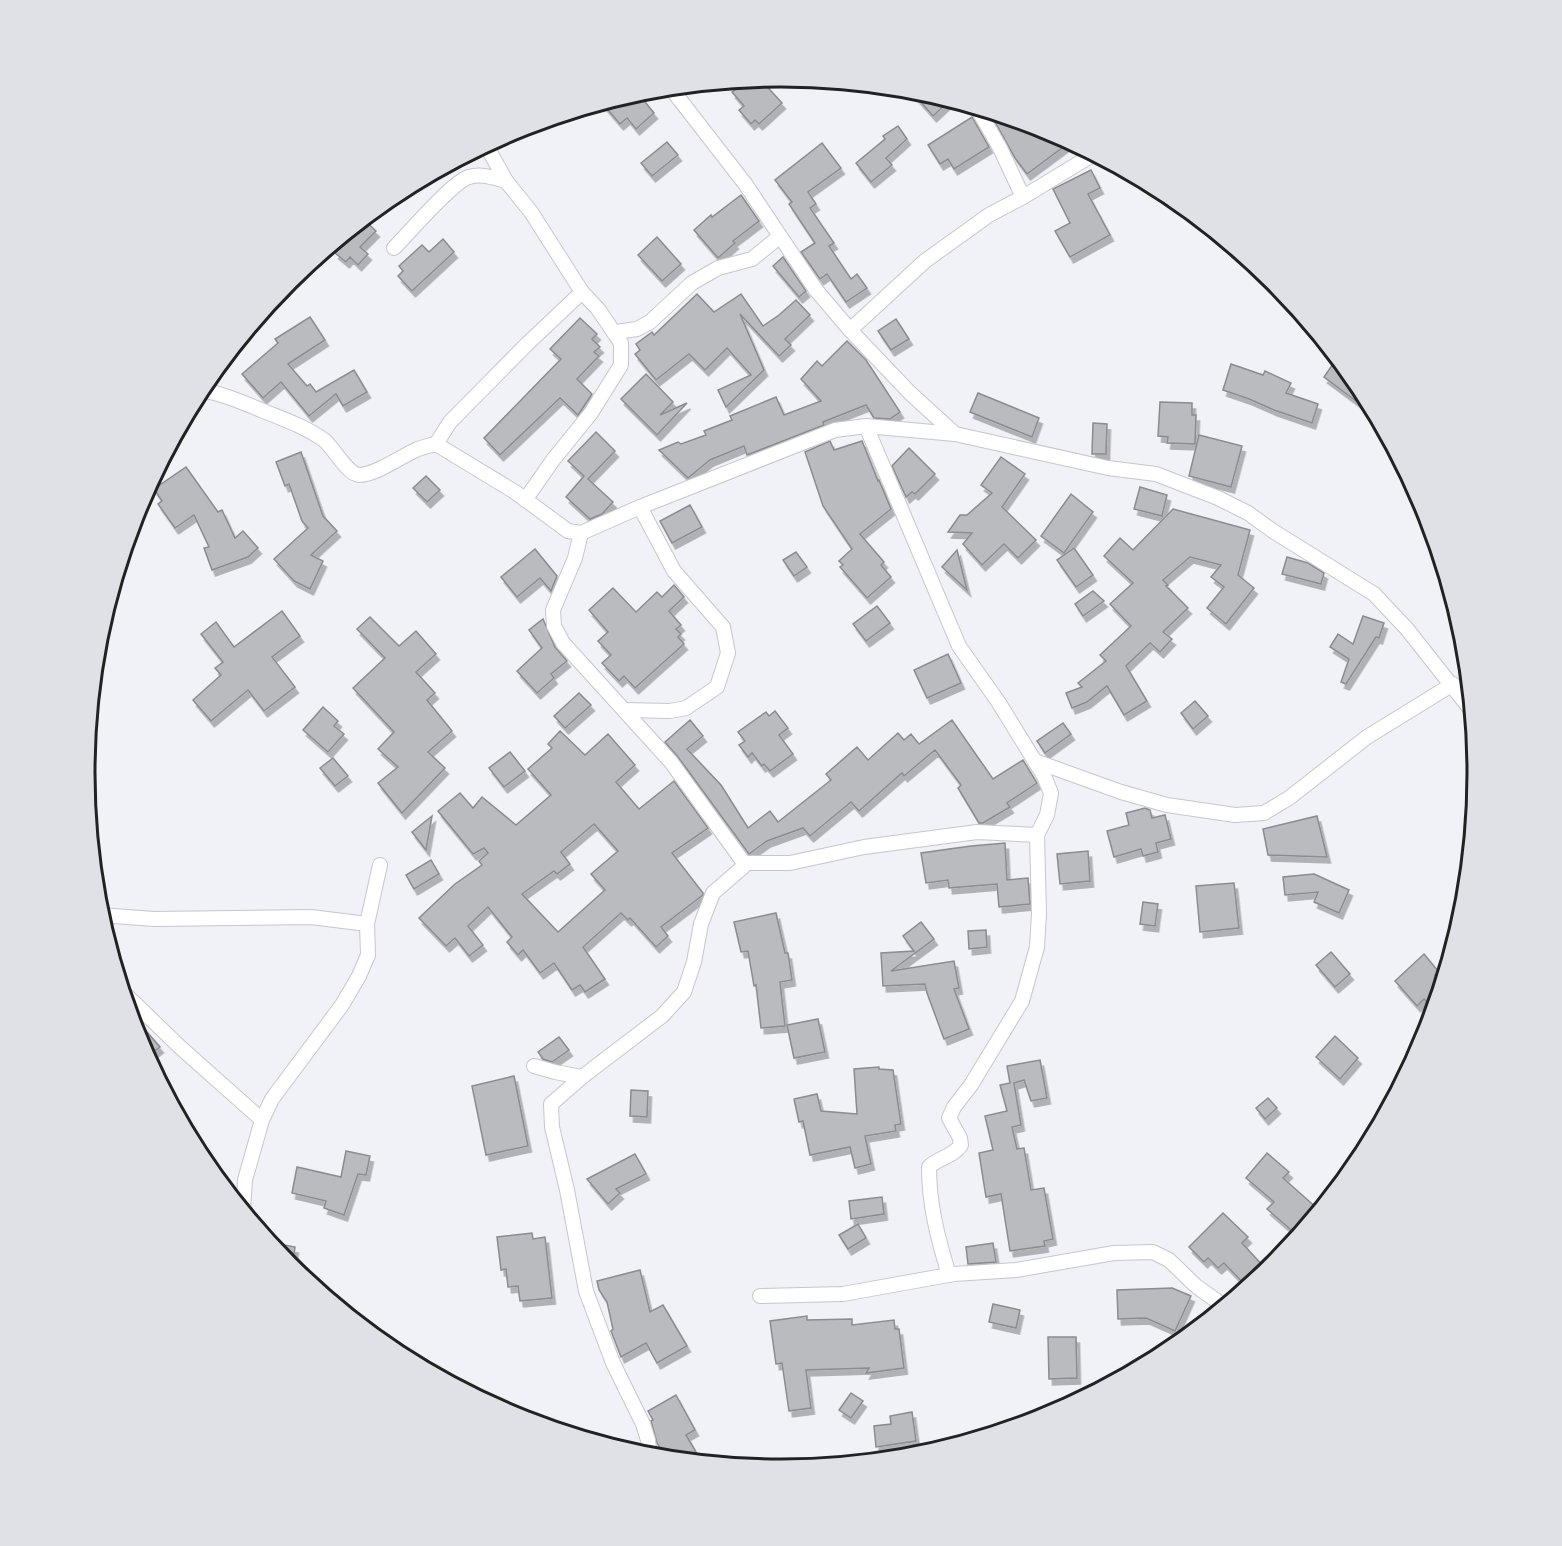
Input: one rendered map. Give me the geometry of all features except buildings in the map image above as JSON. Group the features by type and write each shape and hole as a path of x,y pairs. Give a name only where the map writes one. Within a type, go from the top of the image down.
{"street":[{"path":"676,95 746,185 816,290 850,330 910,393 955,434"},
{"path":"982,117 1023,197"},
{"path":"490,152 506,181 531,212 582,292 616,332 621,343 621,365 591,413 553,460 525,500"},
{"path":"850,330 925,261 989,215 1086,159"},
{"path":"394,248 462,181 469,177 487,176 506,181"},
{"path":"616,332 637,329 650,322 692,283 718,268 752,259 779,237"},
{"path":"211,393 238,400 289,420 314,433 327,442 357,475 386,466 419,449 436,444 450,422 582,292"},
{"path":"436,444 525,500 568,531 581,533 640,507 835,430 866,426 955,434 1108,468 1156,474 1218,498 1248,513 1281,537 1374,594 1407,629 1463,698"},
{"path":"866,426 959,646 999,703 1035,761 1051,794 1047,815 1037,835 1039,914 1037,947 1022,1001 949,1118 960,1138 961,1145 956,1153 937,1159 928,1167 935,1230 949,1275"},
{"path":"625,710 670,711 686,708 717,687 728,653 723,627 674,571 640,507"},
{"path":"581,533 575,558 553,610 554,626 563,643 671,762 744,862"},
{"path":"1035,761 1121,792 1167,805 1234,815 1264,813 1289,798 1367,737 1453,684"},
{"path":"744,862 790,863 864,847 977,832 1037,835"},
{"path":"649,1446 643,1424 613,1363 586,1291 567,1190 552,1127 551,1104 582,1077 662,1016 684,992 694,962 701,924 713,893 743,867 744,862"},
{"path":"244,1199 245,1180 262,1120 272,1099 331,1021 359,976 368,955 367,924 380,865"},
{"path":"110,916 154,919 311,917 367,924"},
{"path":"134,1003 262,1120"},
{"path":"534,1066 582,1077"},
{"path":"760,1296 843,1294 949,1275 1016,1270 1114,1253 1153,1252 1169,1260 1196,1286 1218,1302"}]}
